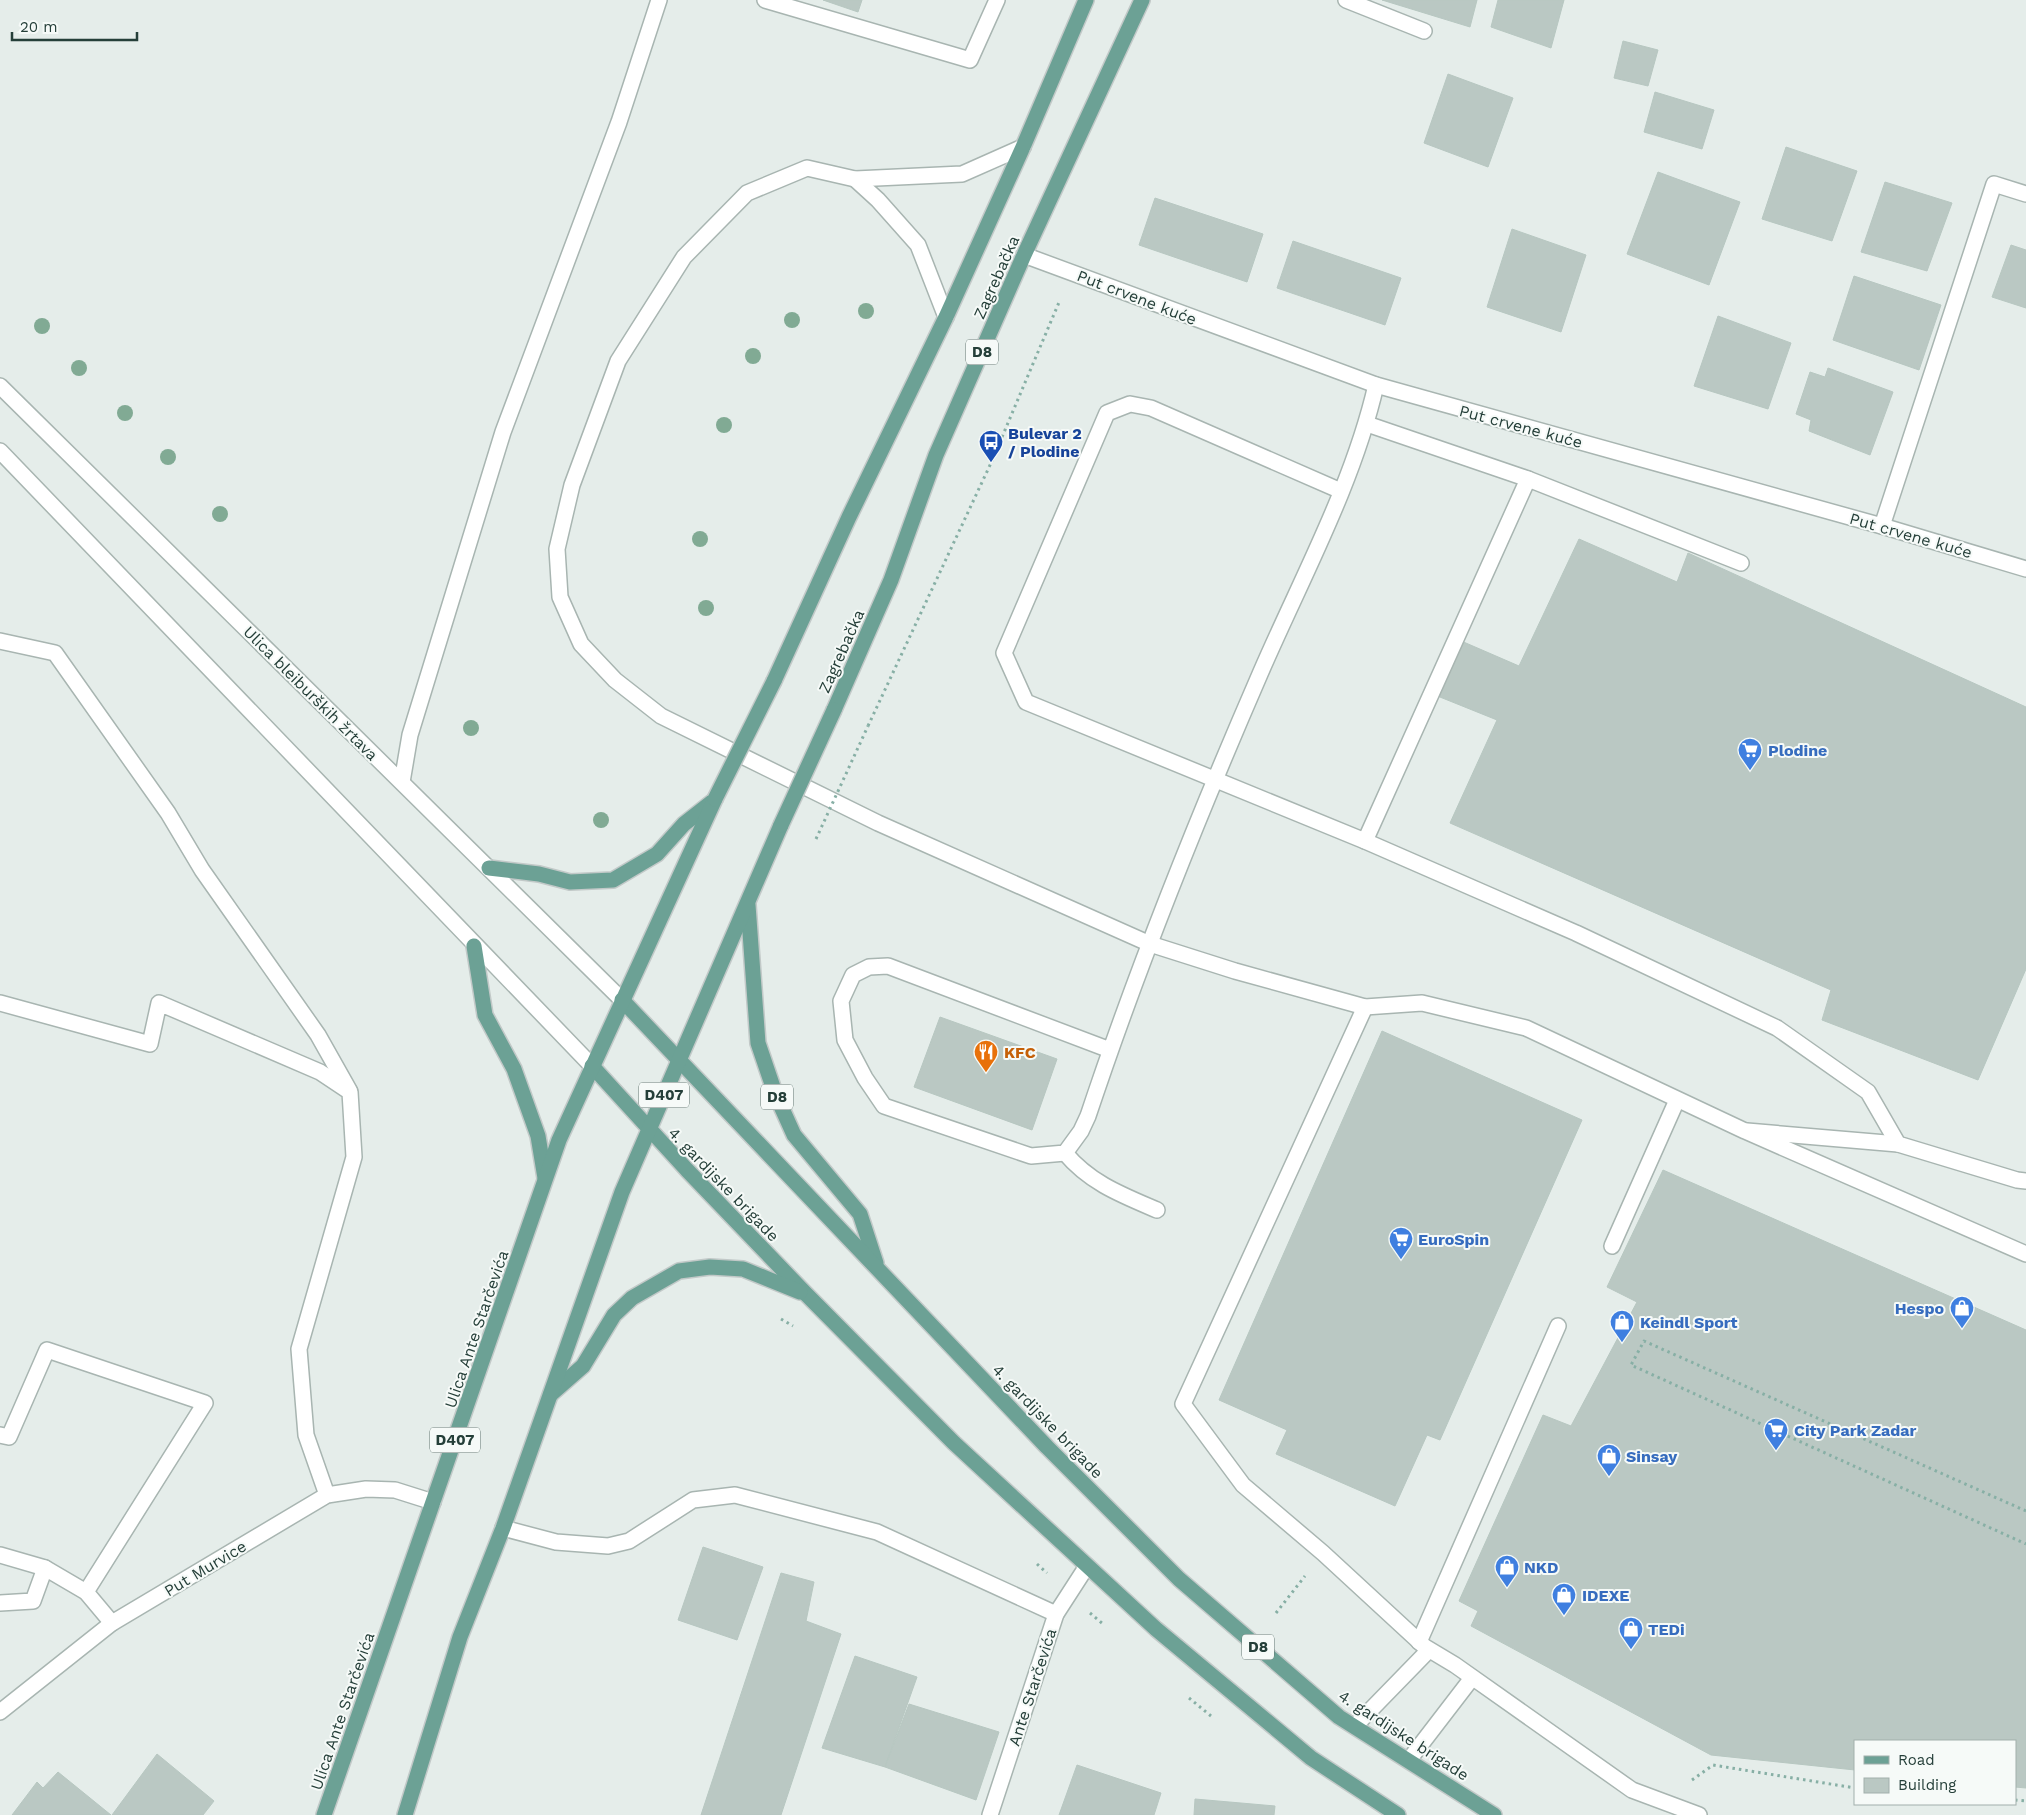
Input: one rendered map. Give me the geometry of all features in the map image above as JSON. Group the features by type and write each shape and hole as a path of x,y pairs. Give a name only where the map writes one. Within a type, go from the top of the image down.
{"main road":[{"name":"Zagrebačka","path":"715,799 774,681 849,518 946,317 1023,147 1086,0"},
{"name":"Zagrebačka","path":"748,901 891,580 936,455 1024,255 1142,0"},
{"path":"489,868 539,874 570,882 613,880 658,854 684,824 715,799"},
{"name":"Ulica Ante Starčevića","path":"324,1815 546,1182 559,1140 715,799"},
{"name":"D8","path":"679,1060 748,901"},
{"name":"D8","path":"748,901 758,1043 775,1093 794,1135 860,1214 878,1267"},
{"path":"474,946 485,1015 514,1069 538,1136 546,1182"},
{"name":"4. gardijske brigade","path":"622,1000 878,1267 1047,1447 1179,1580 1339,1716 1494,1815"},
{"name":"D407","path":"406,1815 460,1637 503,1528 622,1192 679,1060"},
{"name":"4. gardijske brigade","path":"592,1066 649,1130 805,1294 954,1443 1086,1566 1156,1629 1311,1758 1398,1815"},
{"path":"550,1395 583,1366 614,1315 632,1298 679,1271 710,1267 743,1270 805,1294"}],"street":[{"path":"402,782 410,734 503,432 619,122 659,0"},
{"path":"765,0 970,60 997,0"},
{"path":"1346,0 1424,31"},
{"path":"1023,147 962,174 855,179 807,168 747,193 684,257 618,361 572,484 557,549 560,597 581,644 614,680 661,716 878,823 1150,944 1235,971 1365,1007 1422,1003 1526,1028 1745,1131 2026,1254"},
{"path":"855,179 878,200 918,246 946,317"},
{"path":"1882,526 1994,184 2026,194"},
{"name":"Put crvene kuće","path":"1024,255 1376,384 2026,568"},
{"path":"1065,1153 1085,1124 1110,1050 1215,779 1341,491 1367,424 1376,384"},
{"name":"Ulica bleiburških žrtava","path":"0,386 622,1000"},
{"path":"1341,491 1151,408 1130,404 1108,413 1004,653 1026,702 1365,840 1576,933 1777,1028 1868,1092 1898,1144"},
{"path":"1367,424 1528,479 1741,563"},
{"path":"0,451 474,946 592,1066"},
{"path":"1365,840 1528,479"},
{"path":"0,640 55,653 163,806 202,870 318,1035 350,1092 354,1157 299,1348 306,1435 327,1495"},
{"path":"1065,1153 1031,1156 884,1106 865,1078 845,1040 841,1001 853,976 869,967 888,966 1110,1050"},
{"path":"0,1003 150,1044 159,1003 320,1072 350,1092"},
{"path":"1365,1007 1183,1404 1242,1485 1323,1553 1424,1646 1632,1790 1699,1815"},
{"path":"1612,1246 1677,1100"},
{"path":"1745,1131 1898,1144 2016,1180 2026,1181"},
{"path":"1065,1153 1078,1168 1095,1182 1157,1210"},
{"path":"1355,1726 1424,1646 1558,1326"},
{"path":"0,1435 9,1437 47,1350 205,1402 86,1592"},
{"name":"Put Murvice","path":"0,1712 112,1623 327,1495 366,1489 395,1490 433,1502"},
{"path":"503,1528 556,1542 608,1546 629,1541 693,1500 735,1495 877,1532 1056,1614"},
{"path":"0,1556 45,1568 86,1592 112,1623"},
{"name":"Ante Starčevića","path":"990,1815 1056,1614 1086,1566"},
{"path":"33,1601 45,1568"},
{"path":"0,1592 33,1601"},
{"path":"0,1603 33,1601"},
{"path":"1409,1760 1472,1678"}],"path":[{"path":"816,839 991,463 1072,272"},
{"path":"2026,1511 1644,1341 1631,1365 2026,1544"},
{"path":"1276,1613 1323,1553"},
{"path":"1674,1806 1691,1781 1713,1765 1854,1788"}],"building":[{"path":"823,0 862,0 858,12"},
{"path":"1382,0 1477,0 1470,27"},
{"path":"1498,0 1564,0 1551,48 1491,27"},
{"path":"1623,41 1658,50 1648,86 1614,78"},
{"path":"1448,74 1513,98 1488,167 1424,143"},
{"path":"1655,92 1714,110 1702,149 1644,132"},
{"path":"1786,147 1857,171 1832,241 1762,219"},
{"path":"1658,172 1740,202 1709,285 1627,254"},
{"path":"1885,182 1952,203 1927,271 1861,252"},
{"path":"1155,198 1263,234 1247,282 1139,245"},
{"path":"1512,229 1586,255 1561,332 1487,307"},
{"path":"1293,241 1401,278 1385,325 1277,288"},
{"path":"2011,245 2026,250 2026,308 1992,297"},
{"path":"1854,276 1941,305 1919,370 1833,340"},
{"path":"1718,316 1791,343 1768,409 1694,386"},
{"path":"1828,368 1893,392 1870,455 1809,431 1811,420 1796,414 1810,372 1825,377"},
{"name":"Plodine","path":"1579,539 1677,582 1688,553 2026,707 2026,969 1978,1080 1822,1020 1831,990 1450,823 1497,720 1430,693 1452,637 1519,666"},
{"name":"KFC","path":"940,1017 1057,1059 1032,1130 914,1087"},
{"name":"EuroSpin","path":"1382,1031 1582,1120 1440,1440 1427,1435 1395,1506 1276,1454 1287,1430 1219,1400"},
{"path":"1663,1170 2026,1330 2026,1788 2016,1787 2016,1740 1854,1740 1854,1770 1711,1755 1471,1626 1478,1611 1459,1601 1543,1415 1571,1426 1637,1302 1607,1287"},
{"path":"703,1547 763,1567 737,1640 678,1620"},
{"path":"781,1573 814,1582 806,1621 841,1634 781,1815 701,1815"},
{"path":"855,1656 917,1677 885,1767 822,1748"},
{"path":"909,1704 999,1732 976,1800 885,1767"},
{"path":"157,1754 214,1801 203,1815 112,1815"},
{"path":"1077,1765 1161,1793 1154,1815 1059,1815"},
{"path":"58,1772 111,1815 12,1815 37,1782 43,1788"},
{"path":"1195,1799 1275,1806 1274,1815 1194,1815"}],"place":[{"name":"Bulevar 2 / Plodine","path":"991,463"},
{"name":"Plodine","path":"1750,771"},
{"name":"KFC","path":"986,1073"},
{"name":"EuroSpin","path":"1401,1260"},
{"name":"Hespo","path":"1962,1329"},
{"name":"Keindl Sport","path":"1622,1343"},
{"name":"City Park Zadar","path":"1776,1451"},
{"name":"Sinsay","path":"1609,1477"},
{"name":"NKD","path":"1507,1588"},
{"name":"IDEXE","path":"1564,1616"},
{"name":"TEDi","path":"1631,1650"}]}
